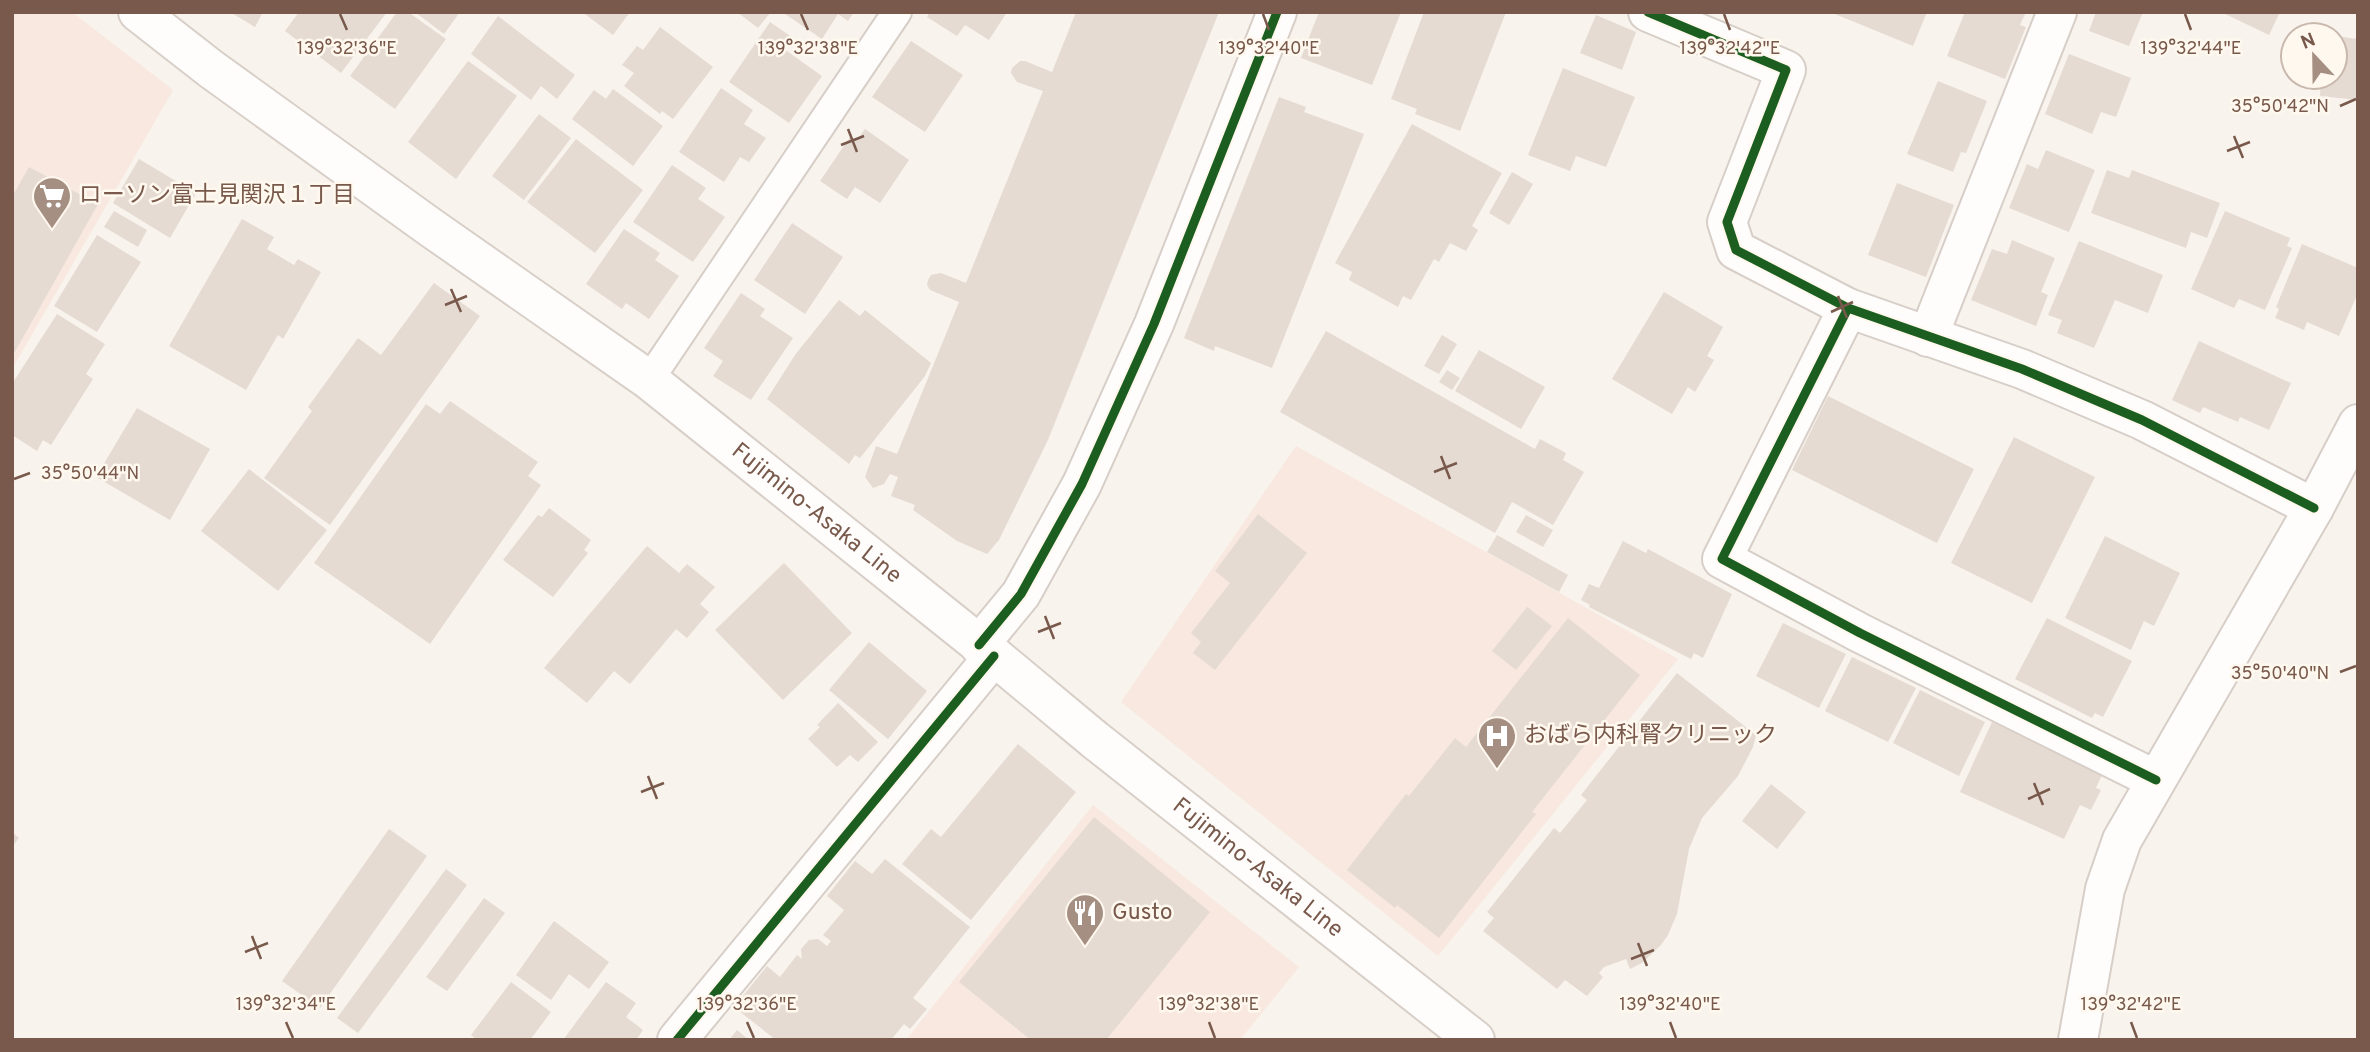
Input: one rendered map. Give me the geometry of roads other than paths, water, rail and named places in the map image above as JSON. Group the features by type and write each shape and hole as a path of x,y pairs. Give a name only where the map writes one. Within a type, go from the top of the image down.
{"street":[{"name":"Fujimino-Asaka Line","path":"138,12 211,69 430,227 649,380 1138,775 1279,883 1475,1040"},
{"path":"677,1040 986,650 1021,594 1082,484 1154,324 1277,12"},
{"path":"1648,12 1786,70 1727,222 1736,250 1848,308 2022,369 2142,419 2314,508"},
{"path":"1928,337 2057,12"},
{"path":"1848,308 1722,559 1860,633 2156,780"},
{"path":"2078,1040 2105,889 2122,840 2314,508 2358,424"}],"lane":[{"path":"649,380 897,12"}],"place":[{"name":"ローソン富士見関沢１丁目","path":"52,230"},
{"name":"おばら内科腎クリニック","path":"1497,770"},
{"name":"Gusto","path":"1085,947"}]}
